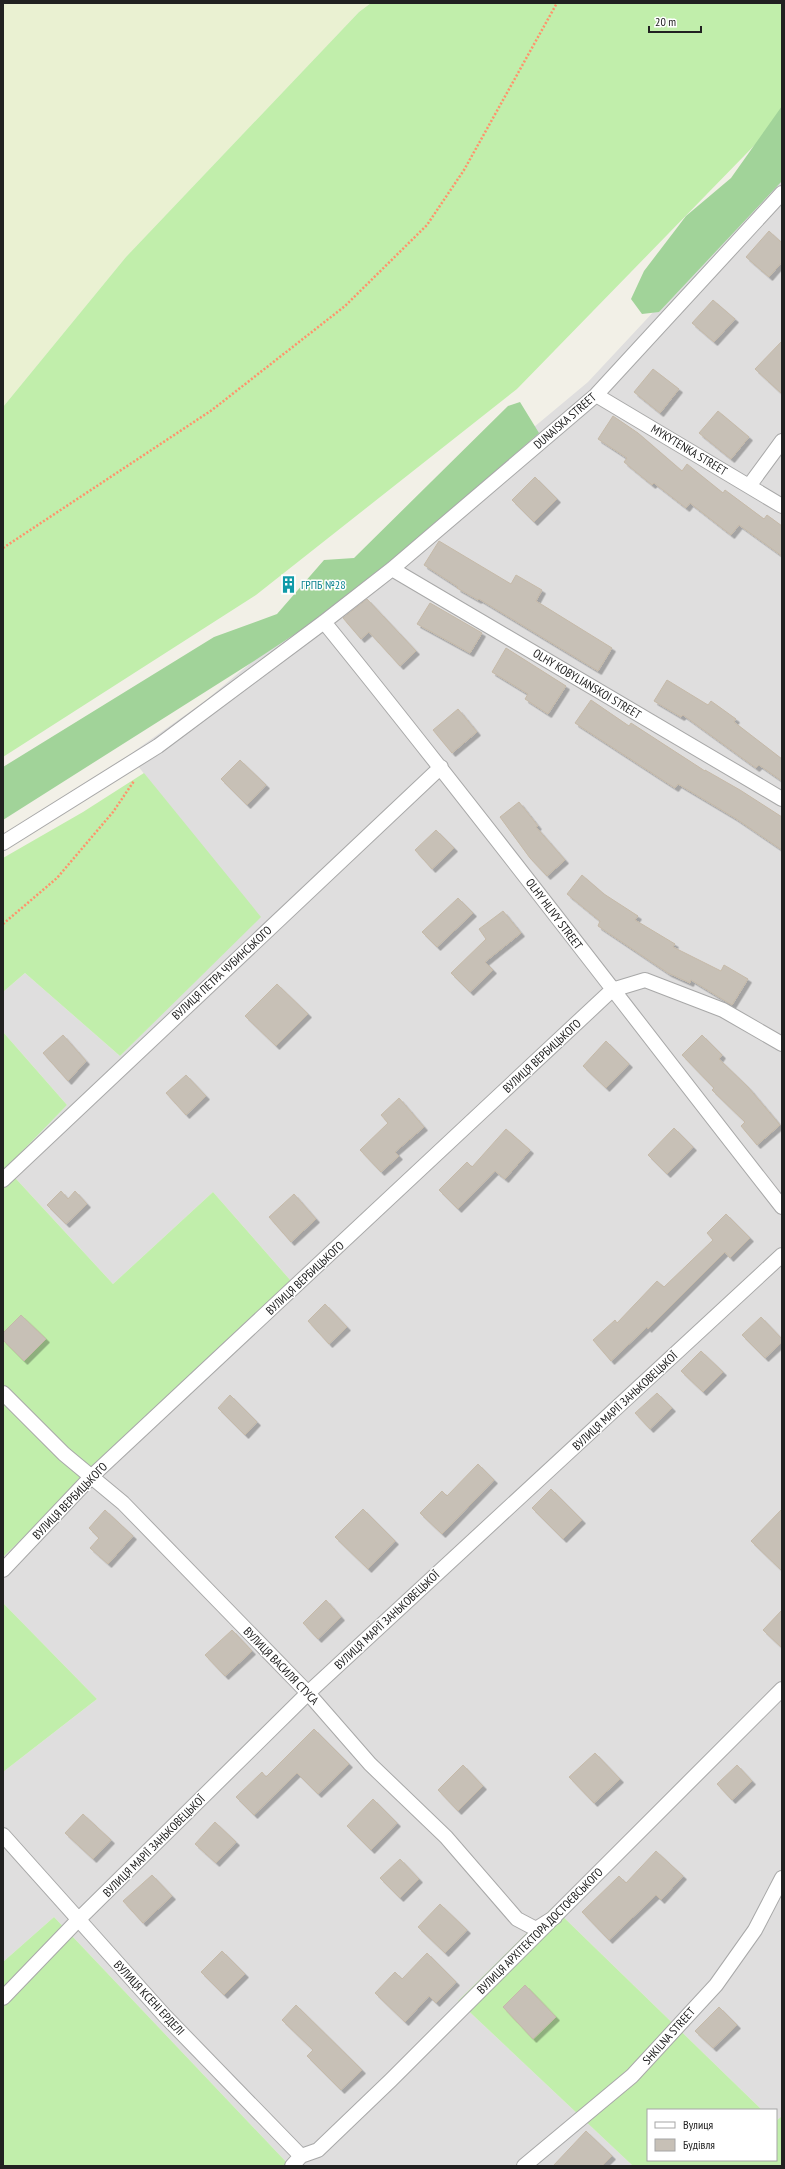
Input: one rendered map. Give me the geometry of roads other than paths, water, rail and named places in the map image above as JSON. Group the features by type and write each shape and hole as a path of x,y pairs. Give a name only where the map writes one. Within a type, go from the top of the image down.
{"street":[{"name":"DUNAISKA STREET","path":"3,843 158,746 324,622 392,569 596,395 782,194"},
{"name":"MYKYTENKA STREET","path":"596,395 782,506"},
{"path":"749,486 782,441"},
{"name":"OLHY KOBYLIANSKOI STREET","path":"392,569 782,799"},
{"name":"OLHY HLIVY STREET","path":"324,622 441,767 612,990 782,1207"},
{"name":"ВУЛИЦЯ ПЕТРА ЧУБИНСЬКОГО","path":"3,1180 441,767"},
{"path":"612,990 645,980 723,1010 782,1044"},
{"name":"ВУЛИЦЯ ВЕРБИЦЬКОГО","path":"3,1570 92,1476 612,990"},
{"name":"ВУЛИЦЯ МАРІЇ ЗАНЬКОВЕЦЬКОЇ","path":"3,1998 78,1920 308,1693 782,1255"},
{"name":"ВУЛИЦЯ ВАСИЛЯ СТУСА","path":"3,1393 64,1454 123,1503 308,1693 370,1764 446,1836 517,1919 536,1929 554,1917"},
{"name":"ВУЛИЦЯ АРХІТЕКТОРА ДОСТОЄВСЬКОГО","path":"297,2161 318,2150 782,1689"},
{"name":"ВУЛИЦЯ КСЕНІ ЕРДЕЛІ","path":"3,1835 78,1920 297,2161"},
{"name":"SHKILNA STREET","path":"524,2166 632,2076 716,1985 755,1930 782,1878"}],"place":[{"name":"ГРПБ №28","path":"288,585"}]}
